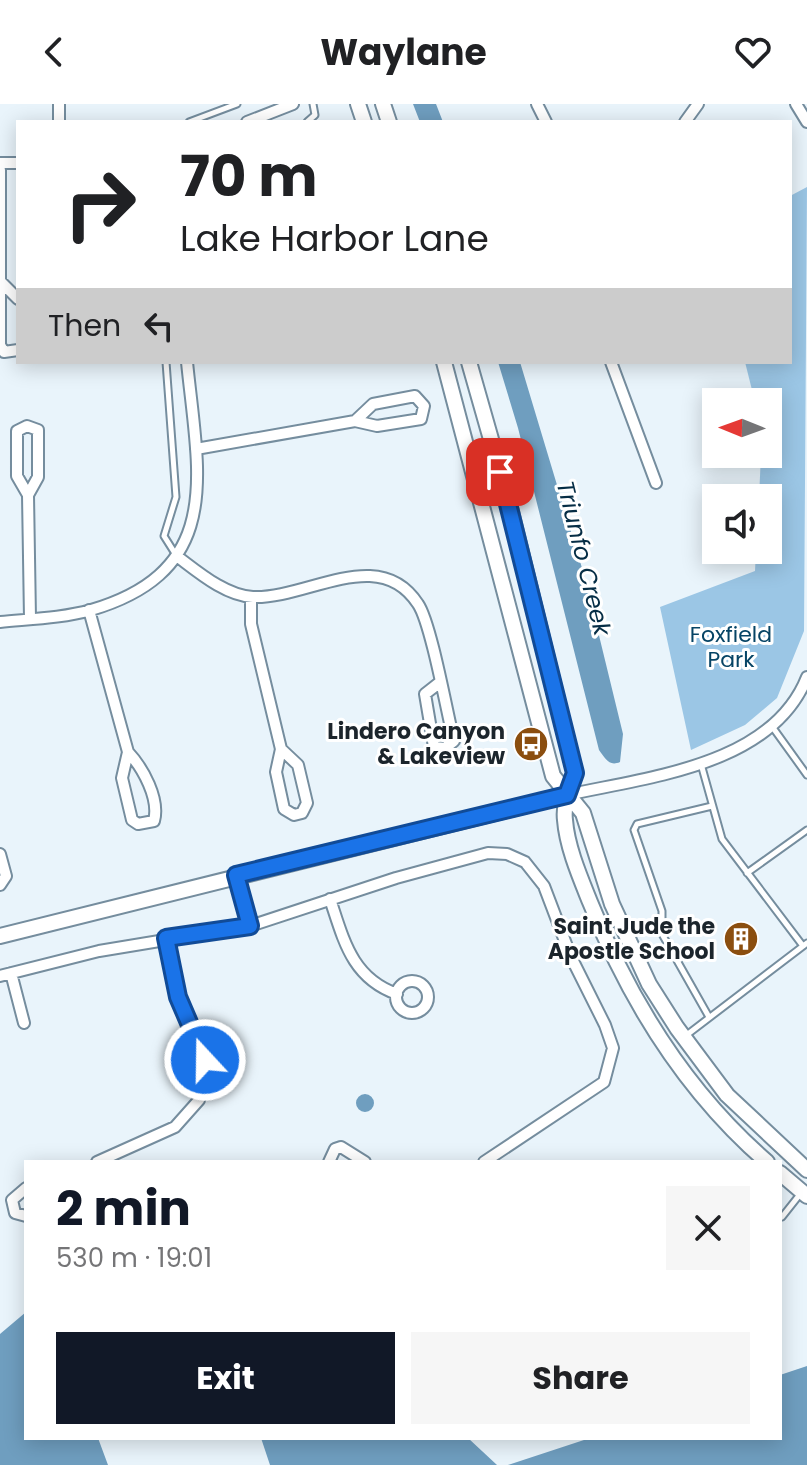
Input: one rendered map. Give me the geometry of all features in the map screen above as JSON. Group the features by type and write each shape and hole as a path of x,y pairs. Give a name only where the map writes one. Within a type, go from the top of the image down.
{"street":[{"path":"252,120 293,104"},
{"path":"796,104 807,122"},
{"path":"0,170 0,345 4,352 16,350"},
{"path":"1,282 16,297"},
{"path":"0,622 89,610 143,589 178,557 195,511 196,449 187,364"},
{"path":"445,364 553,776 583,813 612,904 633,952 683,1037 727,1095 807,1170"},
{"path":"470,364 508,499 575,773 567,795 565,820 579,876 630,992 653,1031 701,1095 765,1160"},
{"path":"612,364 656,483"},
{"path":"196,449 355,421 377,426 421,419 424,406 415,396 373,404 355,421"},
{"path":"28,495 38,477 38,430 27,426 17,431 17,476 28,495 30,618"},
{"path":"178,557 214,582 251,597 286,593 363,575 388,577 405,587 420,607 454,741 445,748 434,747 424,705 425,694 439,683"},
{"path":"251,597 251,624 281,749 276,772 284,809 294,815 302,813 307,803 298,765 281,749"},
{"path":"89,610 128,752 142,767 157,812 154,821 148,824 132,820 122,778 128,752"},
{"path":"0,936 236,875 701,763 742,745 770,724 806,683"},
{"path":"24,1023 6,975 166,938 250,926 488,853 507,854 525,862 544,886 571,957 613,1048 611,1067 604,1082 587,1096 524,1132 487,1160"},
{"path":"0,854 6,876 0,885"},
{"path":"236,875 250,926"},
{"path":"330,899 349,955 359,971 371,982 397,994"},
{"path":"101,1160 175,1127 199,1100 205,1060 178,997 166,938"},
{"path":"330,1160 335,1149 341,1147 362,1160"},
{"path":"782,1174 805,1191"},
{"path":"24,1190 12,1200 15,1213 24,1215"}],"lane":[{"path":"194,120 237,104"},
{"path":"166,364 176,497 164,536 167,545 178,557"},
{"path":"770,724 807,775"},
{"path":"683,1037 805,945 722,839 701,763"},
{"path":"709,1017 662,934 662,911 634,830 637,824 712,806"},
{"path":"747,873 807,830"},
{"path":"782,1217 805,1191"}],"green space":[{"name":"Foxfield Park","path":"807,187 804,631 777,698 745,725 691,750 660,607 755,571 755,564 782,564 782,484 760,484 760,468 782,468 782,388 752,388 746,364 792,364 792,195"}],"shaded area":[{"path":"413,104 436,104 442,120 419,120"},
{"path":"499,364 521,364 585,578 623,734 620,762 608,761 599,750 518,428"},
{"path":"361,1094 369,1094 374,1103 372,1110 361,1112 356,1107 356,1099"},
{"path":"24,1314 24,1440 99,1440 108,1465 0,1465 0,1334"},
{"path":"807,1366 807,1465 508,1465 584,1440 782,1440 782,1374"},
{"path":"262,1440 470,1440 497,1465 270,1465"}],"place":[{"name":"Lindero Canyon & Lakeview","path":"531,744"},
{"name":"Saint Jude the Apostle School","path":"741,939"}],"route":[{"path":"205,1060 178,997 166,938 250,926 236,875 567,795 575,773 500,472"}],"water label":[{"name":"Triunfo Creek","path":"584,558"}]}
